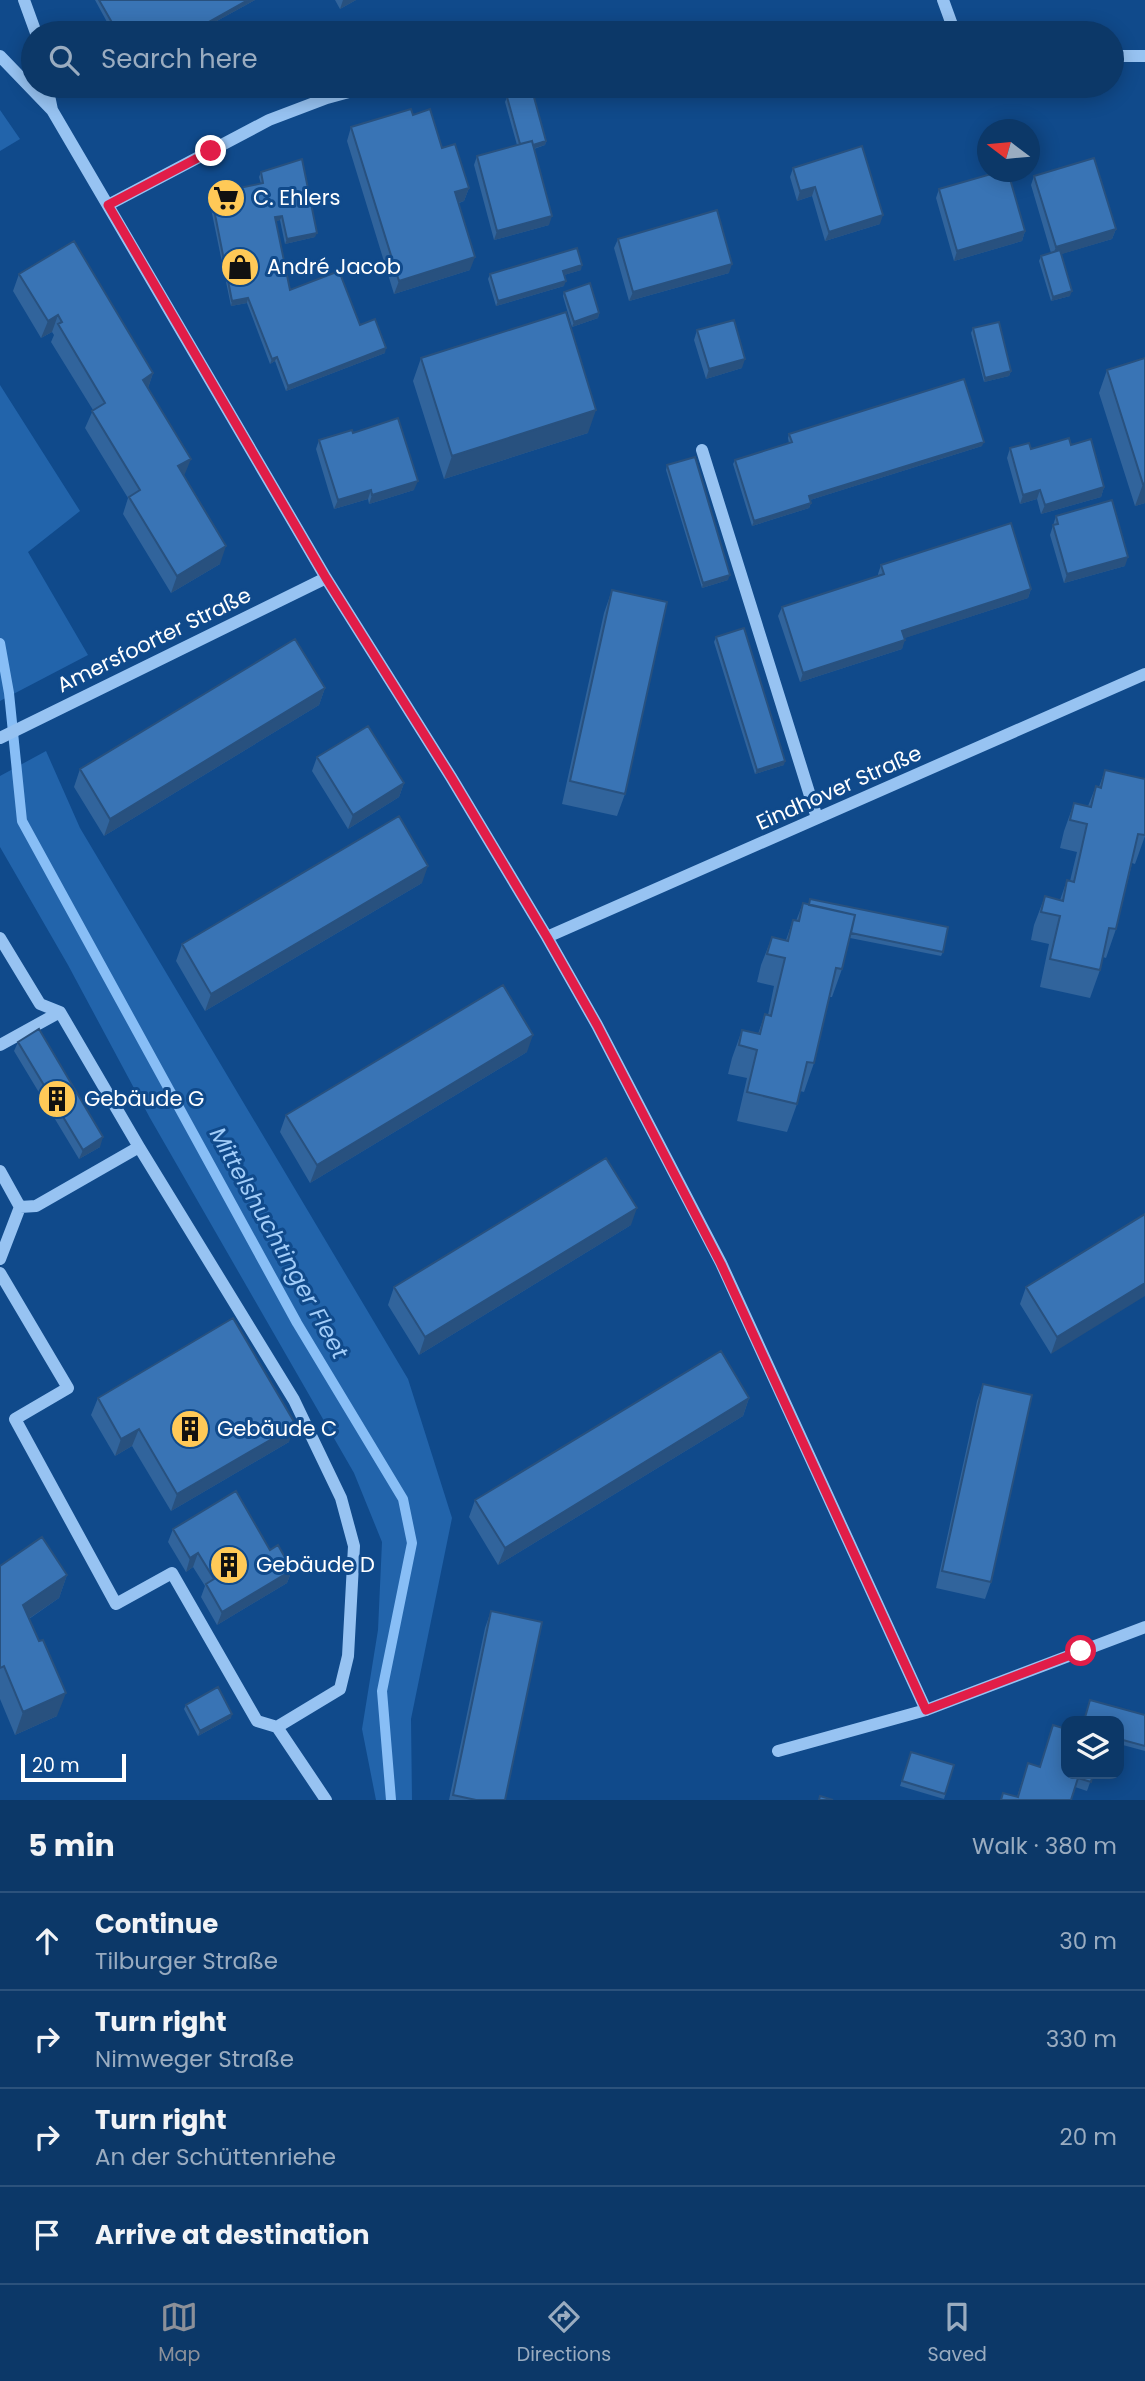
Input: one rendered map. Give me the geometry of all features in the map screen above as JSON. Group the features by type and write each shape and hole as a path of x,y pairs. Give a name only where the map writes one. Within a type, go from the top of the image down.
{"street":[{"path":"24,0 32,21"},
{"path":"943,0 951,21"},
{"path":"0,56 21,78"},
{"path":"1124,56 1145,56"},
{"path":"40,98 52,110 326,578 547,937 597,1025 721,1264 926,1710"},
{"path":"50,98 52,110"},
{"path":"108,205 270,120 327,98"},
{"path":"702,450 817,818"},
{"name":"Amersfoorter Straße","path":"0,738 326,578"},
{"name":"Eindhover Straße","path":"547,937 1145,674"},
{"path":"0,938 40,1004 60,1012 294,1400 341,1498 354,1546 348,1656 340,1689 278,1727"},
{"path":"0,1045 60,1012"},
{"path":"20,1207 36,1206 139,1147"},
{"path":"0,1171 20,1207"},
{"path":"0,1259 20,1207"},
{"path":"0,1273 68,1388 15,1419 116,1604 172,1573 257,1721 278,1727 326,1800"},
{"path":"778,1751 926,1710 1145,1627"}],"shaded area":[{"path":"0,110 20,139 0,151"},
{"path":"0,385 80,511 28,552 88,655 0,701"},
{"path":"46,751 80,828 408,1379 452,1518 411,1719 412,1800 376,1800 362,1729 378,1630 382,1542 354,1473 150,1118 68,965 0,847 0,776"}],"building":[{"path":"99,0 248,0 210,21 111,21"},
{"path":"507,98 534,98 546,141 533,145 532,141 520,144"},
{"path":"411,109 413,115 430,109 442,148 455,144 469,188 455,192 475,257 399,281 351,127"},
{"path":"532,141 552,216 497,231 477,156"},
{"path":"862,146 883,215 829,232 815,187 800,191 793,168"},
{"path":"1094,158 1116,229 1056,247 1036,182 1040,182 1040,174"},
{"path":"302,159 317,233 287,239 282,216 275,217 290,290 339,271 360,325 375,319 386,348 288,386 277,357 272,359 248,298 232,301 211,194 263,183 261,172"},
{"path":"977,178 977,182 1011,182 1025,231 957,251 939,189"},
{"path":"717,210 732,264 633,292 618,239"},
{"path":"74,241 153,373 143,380 191,459 178,466 226,546 177,576 129,497 140,490 92,411 105,403 58,324 62,322 58,315 48,321 19,274"},
{"path":"577,248 582,265 563,271 566,281 498,301 490,274"},
{"path":"1060,250 1072,291 1053,297 1041,256"},
{"path":"590,283 599,313 574,322 564,292"},
{"path":"566,312 596,410 452,456 421,358"},
{"path":"734,320 745,359 709,369 697,330"},
{"path":"999,322 1011,371 985,378 973,328"},
{"path":"1145,358 1145,483 1143,484 1107,370"},
{"path":"964,379 984,442 809,496 811,503 754,521 735,460 792,442 789,434"},
{"path":"398,418 418,481 372,495 371,490 338,500 319,440 352,430 353,433"},
{"path":"1069,438 1071,445 1091,439 1104,487 1045,505 1040,490 1023,495 1010,448 1029,443 1031,449"},
{"path":"695,457 730,575 703,583 667,465"},
{"path":"1112,500 1128,557 1067,574 1053,525 1058,524 1056,516"},
{"path":"1011,523 1031,589 902,631 905,640 803,673 782,607 884,574 881,565"},
{"path":"612,590 667,602 625,794 570,781"},
{"path":"744,628 785,761 757,770 716,637"},
{"path":"295,639 325,688 110,819 80,769"},
{"path":"368,726 404,783 353,815 317,757"},
{"path":"1105,770 1145,779 1145,835 1138,834 1116,929 1109,928 1100,970 1050,959 1060,916 1041,912 1045,896 1063,901 1067,880 1074,882 1087,824 1070,820 1074,803 1091,807 1096,786 1101,788"},
{"path":"399,816 428,866 211,994 182,944"},
{"path":"810,899 948,927 943,952 851,933 855,915 809,905"},
{"path":"803,903 855,915 842,969 836,968 814,1063 807,1062 797,1104 747,1092 757,1050 739,1045 742,1030 760,1034 765,1014 771,1016 785,958 767,954 772,937 788,941 793,920 799,921"},
{"path":"503,985 533,1035 317,1165 286,1115"},
{"name":"Gebäude G","path":"39,1029 103,1137 83,1150 18,1042"},
{"path":"606,1158 637,1208 425,1337 394,1287"},
{"path":"1145,1214 1145,1283 1057,1337 1026,1287"},
{"name":"Gebäude C","path":"233,1318 296,1425 177,1494 139,1429 121,1439 98,1398"},
{"path":"721,1351 749,1398 505,1548 475,1500"},
{"path":"983,1384 1032,1395 991,1582 942,1571"},
{"name":"Gebäude D","path":"236,1491 270,1550 278,1545 292,1570 222,1612 206,1584 214,1579 198,1553 190,1558 173,1529"},
{"path":"42,1537 67,1575 23,1605 39,1641 43,1640 66,1693 23,1712 4,1666 0,1668 0,1566"},
{"path":"491,1611 542,1622 505,1800 476,1800 453,1795"},
{"path":"218,1687 232,1714 200,1731 186,1705"},
{"path":"1090,1700 1145,1715 1145,1746 1124,1740 1124,1716 1085,1716"},
{"path":"1053,1725 1061,1727 1061,1779 1078,1779 1071,1800 1001,1800 1003,1793 1018,1797 1028,1763 1040,1767"},
{"path":"911,1752 954,1765 945,1794 902,1781"}],"waterway":[{"name":"Mittelshuchtinger Fleet","path":"0,643 9,693 22,821 297,1323 403,1499 412,1543 382,1691 391,1800"}],"place":[{"name":"C. Ehlers","path":"226,198"},
{"name":"André Jacob","path":"240,267"},
{"name":"Gebäude G","path":"57,1099"},
{"name":"Gebäude C","path":"190,1429"},
{"name":"Gebäude D","path":"229,1565"}],"route":[{"path":"211,151 108,205 326,578 451,777 597,1025 721,1264 926,1710 1081,1651"}]}
